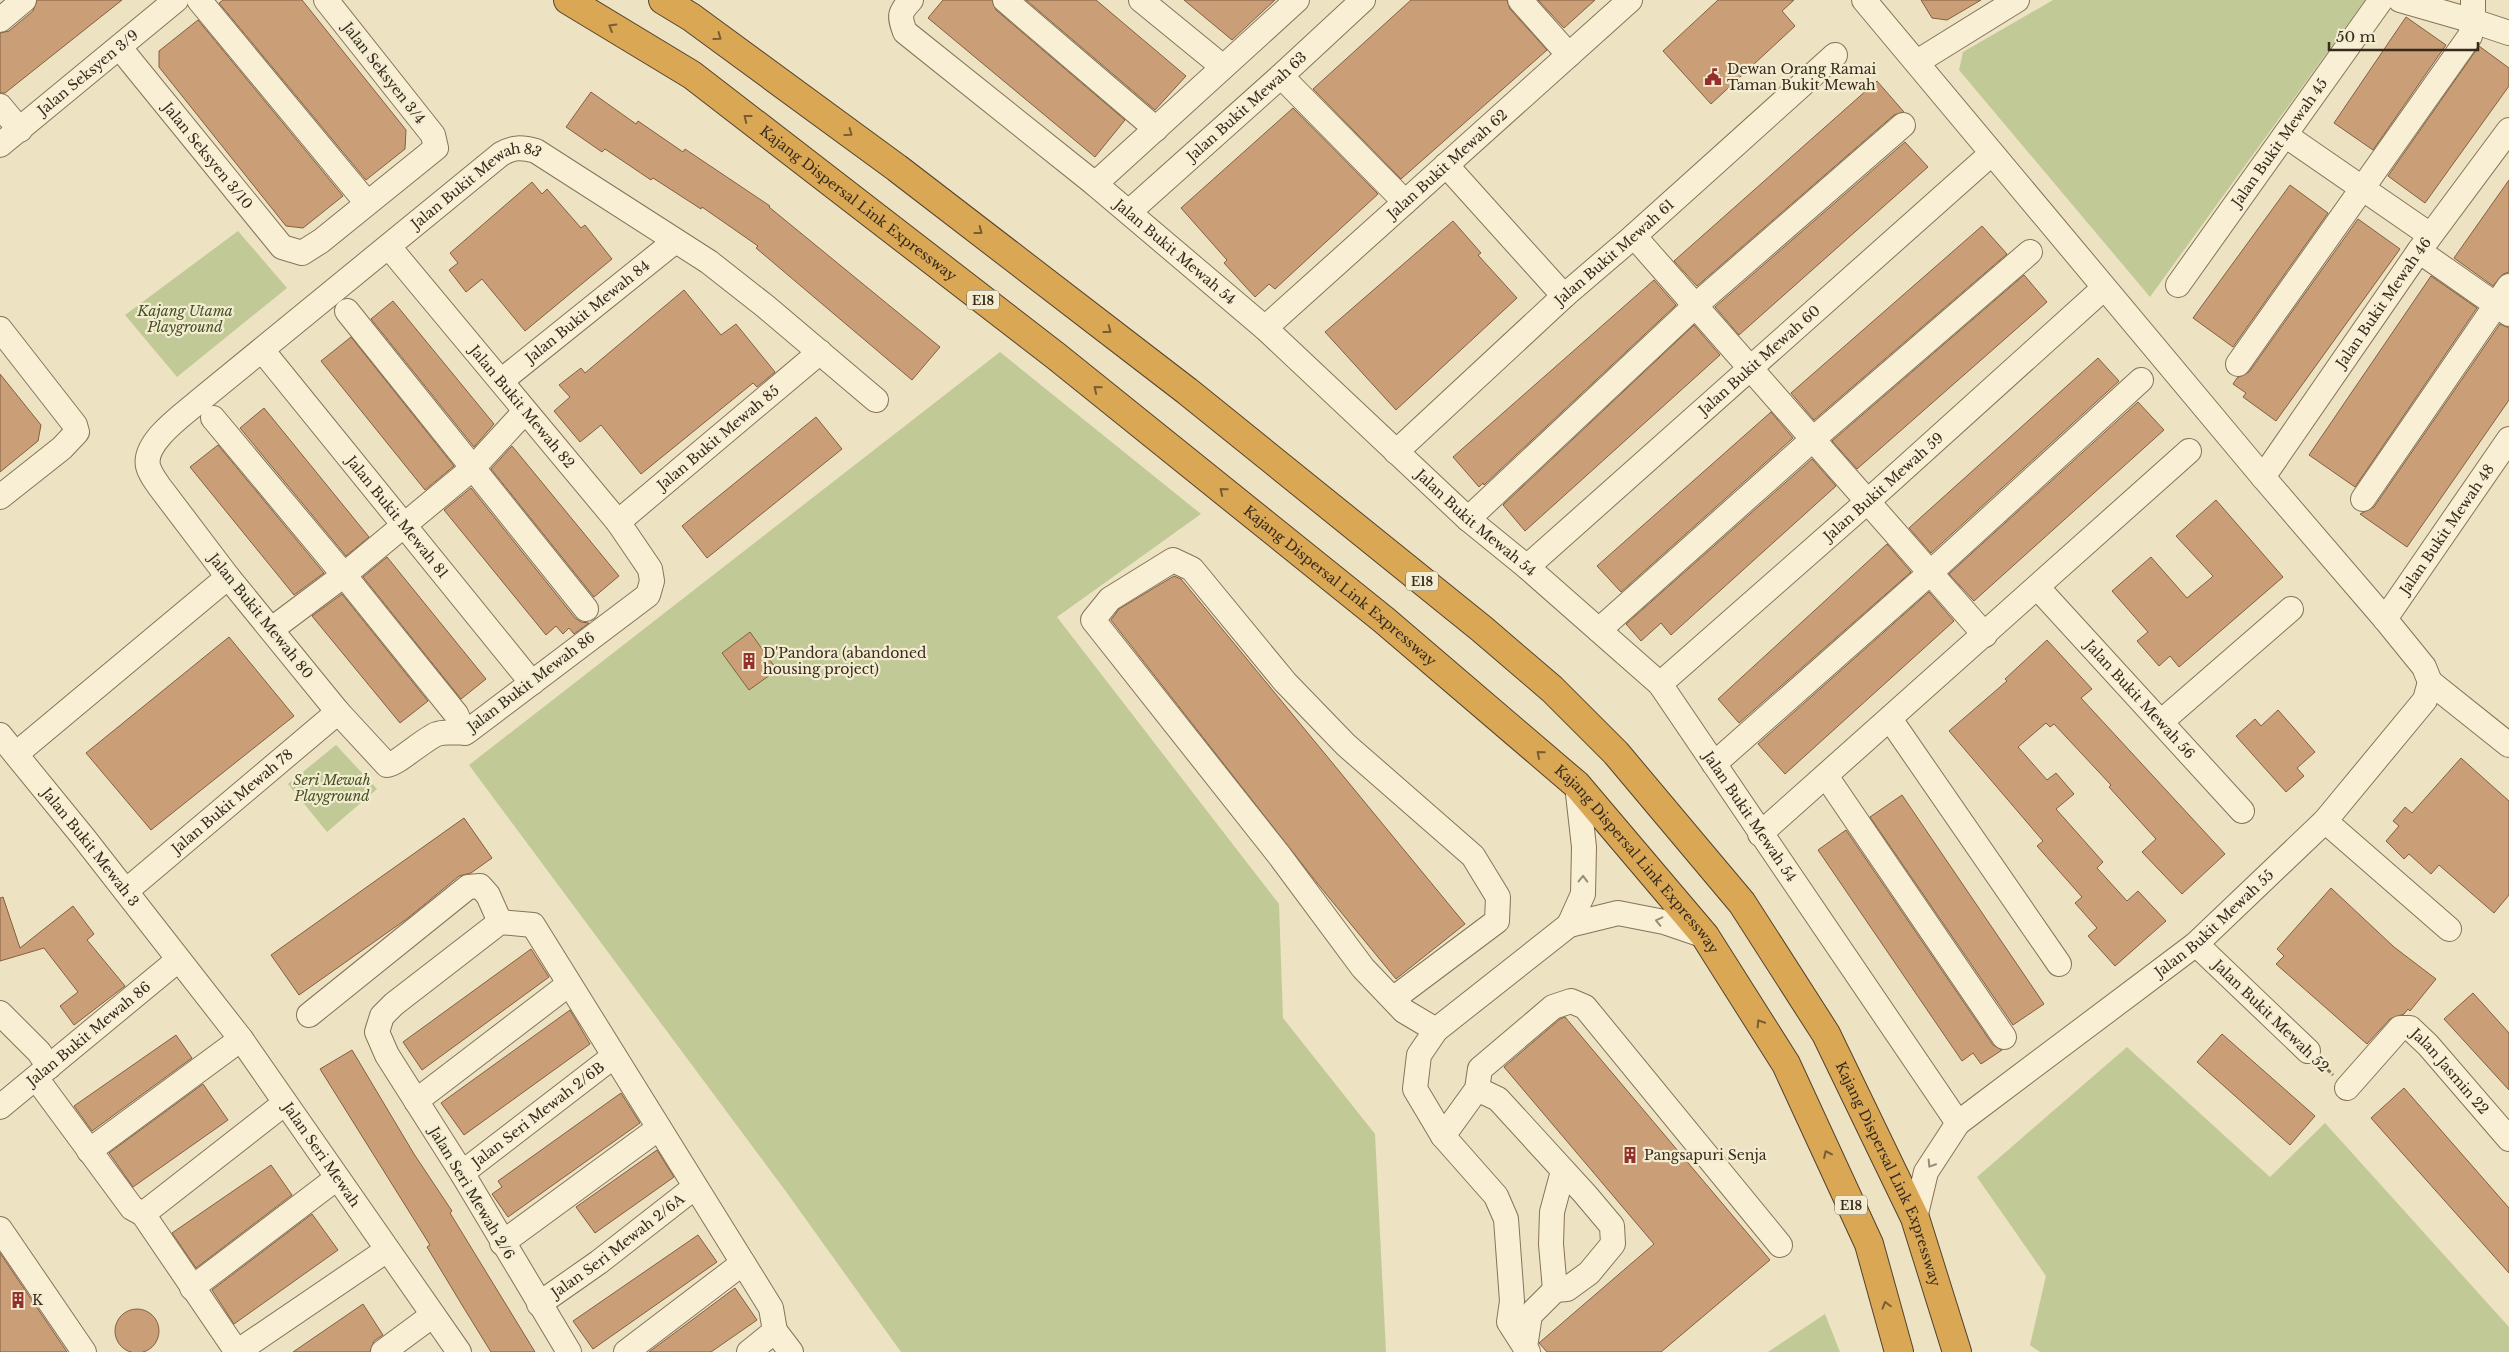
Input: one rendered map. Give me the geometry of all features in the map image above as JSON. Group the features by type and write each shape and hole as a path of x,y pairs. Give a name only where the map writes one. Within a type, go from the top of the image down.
{"highway":[{"name":"Kajang Dispersal Link Expressway","path":"568,0 692,75 1056,356 1384,620 1576,785 1706,936 1786,1064 1869,1244 1900,1352"},
{"name":"Kajang Dispersal Link Expressway","path":"663,0 682,8 897,168 1187,391 1482,629 1552,689 1616,753 1742,903 1826,1034 1915,1218 1957,1352"}],"street":[{"path":"0,20 24,0"},
{"name":"Jalan Seksyen 3/9","path":"0,146 176,0"},
{"path":"199,0 367,203"},
{"name":"Jalan Seksyen 3/4","path":"326,0 433,135 436,148 367,203"},
{"path":"1004,0 1156,129"},
{"path":"1141,0 1223,67"},
{"name":"Jalan Bukit Mewah 63","path":"1129,212 1363,0"},
{"path":"1520,0 1569,55"},
{"name":"Jalan Bukit Mewah 62","path":"1265,328 1630,0"},
{"path":"1864,0 2262,477 2385,619 2424,667 2430,682 2509,745"},
{"path":"1917,62 2017,0"},
{"name":"Jalan Bukit Mewah 45","path":"2178,286 2381,0"},
{"path":"2400,0 2473,10 2509,34"},
{"path":"1095,184 1223,67 1289,2"},
{"name":"Jalan Bukit Mewah 54","path":"906,5 900,20 905,32 1095,184 1265,328 1468,519 1527,567 1660,684 1760,834 1958,1123"},
{"path":"2238,364 2470,36 2473,10"},
{"name":"Jalan Seksyen 3/10","path":"120,48 282,247 302,253 322,241 367,203"},
{"name":"Jalan Bukit Mewah 61","path":"1396,452 1564,296 1634,236 1835,55"},
{"path":"1281,76 1405,202"},
{"path":"0,106 20,130"},
{"path":"1468,519 1696,305 1903,125"},
{"name":"Jalan Bukit Mewah 46","path":"2262,477 2425,243 2509,130"},
{"path":"2285,135 2364,188 2425,243 2505,302 2363,499"},
{"name":"Jalan Bukit Mewah 83","path":"148,460 150,450 157,439 262,350 501,154 512,148 521,147 536,151 674,242 709,262 876,400"},
{"name":"Jalan Bukit Mewah 60","path":"1527,567 1991,154"},
{"path":"1446,165 1564,296"},
{"path":"1634,236 1985,635"},
{"name":"Jalan Bukit Mewah 84","path":"501,381 674,242"},
{"name":"Jalan Bukit Mewah 82","path":"389,247 618,522 650,569"},
{"path":"1599,630 1812,440 2030,252"},
{"name":"Jalan Bukit Mewah 59","path":"1660,684 1867,502 2104,288"},
{"path":"347,311 586,609"},
{"path":"0,329 75,425 77,432 62,448 1,495"},
{"name":"Jalan Bukit Mewah 81","path":"262,350 532,683"},
{"name":"Jalan Bukit Mewah 85","path":"618,522 820,352"},
{"path":"1714,764 1930,573 2142,380"},
{"path":"213,418 344,575 456,714 465,732"},
{"path":"272,629 344,575 474,468 518,419"},
{"name":"Jalan Bukit Mewah 48","path":"2385,619 2509,439"},
{"path":"1760,834 2038,588 2189,451"},
{"name":"Jalan Bukit Mewah 80","path":"148,460 150,473 228,577 338,712 385,764"},
{"path":"1393,999 1498,922 1498,897 1473,856 1346,744 1285,682 1192,569 1173,560 1110,599 1093,620 1279,855 1363,968 1404,1011 1436,1030"},
{"name":"Jalan Bukit Mewah 86","path":"385,764 391,765 411,749 438,734 465,732 532,683 648,595 652,581 650,569"},
{"path":"16,754 228,577"},
{"name":"Jalan Bukit Mewah 56","path":"2038,588 2162,721 2242,811"},
{"path":"2162,721 2291,609"},
{"name":"Jalan Bukit Mewah 55","path":"1915,1218 1926,1172 1958,1123 2196,944 2325,821 2425,700 2430,682"},
{"name":"Jalan Bukit Mewah 78","path":"126,891 338,712"},
{"path":"1890,719 2059,964"},
{"name":"Jalan Bukit Mewah 3","path":"0,736 126,891 178,960"},
{"path":"1826,776 2004,1037"},
{"path":"1569,925 1583,894 1584,847 1576,785"},
{"path":"2325,821 2449,929"},
{"path":"309,1015 468,887 480,886 488,895 500,922 533,926 771,1308 775,1331 790,1352"},
{"path":"1526,1349 1509,1322 1512,1301 1506,1219 1496,1196 1443,1136 1415,1089 1419,1055 1436,1030 1569,925 1618,913 1664,922 1706,936"},
{"name":"Jalan Seri Mewah 2/6","path":"500,922 394,1004 382,1016 377,1032 387,1055 462,1173 502,1243 569,1352"},
{"name":"Jalan Bukit Mewah 52","path":"2196,944 2308,1051"},
{"name":"Jalan Bukit Mewah 86","path":"0,1107 178,960"},
{"name":"Jalan Seri Mewah","path":"178,960 241,1040 459,1352"},
{"path":"416,1101 569,984"},
{"path":"1443,1136 1477,1089 1480,1069 1553,1006 1571,1001 1585,1007 1780,1245"},
{"path":"0,1013 38,1052 43,1073 89,1151 132,1208 143,1214 237,1352 387,1250"},
{"name":"Jalan Jasmin 22","path":"2347,1088 2400,1028 2410,1028 2428,1045 2509,1139"},
{"path":"89,1151 241,1040"},
{"name":"Jalan Seri Mewah 2/6B","path":"462,1173 614,1056"},
{"path":"1477,1089 1498,1099 1612,1226 1613,1244 1589,1273 1568,1290 1555,1290 1530,1315 1526,1349"},
{"path":"143,1214 285,1104"},
{"path":"502,1243 659,1128"},
{"path":"1555,1290 1551,1244 1552,1212 1563,1171"},
{"path":"192,1288 337,1178"},
{"name":"Jalan Seri Mewah 2/6A","path":"539,1304 599,1262 695,1186"},
{"path":"0,1229 84,1352"},
{"path":"626,1352 743,1263"},
{"path":"383,1352 433,1315"},
{"path":"749,1352 775,1331"}],"path":[{"name":"Jalan Bukit Mewah 52","path":"2308,1051 2347,1088"}],"green space":[{"path":"2053,0 2365,0 2150,297 1959,70 1963,52"},
{"name":"Kajang Utama Playground","path":"238,231 287,288 177,377 125,315"},
{"path":"1000,352 1201,514 1057,617 1279,904 1283,1018 1375,1134 1386,1352 901,1352 787,1193 469,765"},
{"name":"Seri Mewah Playground","path":"336,745 377,789 327,832 288,784"},
{"path":"2127,1047 2270,1177 2325,1123 2509,1327 2509,1352 2040,1352 2030,1345 2046,1276 1977,1177"},
{"path":"1825,1314 1840,1352 1768,1352"}],"building":[{"path":"37,0 122,0 5,93 0,93 0,33 9,31 33,11"},
{"path":"223,0 302,0 406,130 405,149 366,180 219,3"},
{"path":"943,0 992,0 996,10 1125,120 1095,157 928,18"},
{"path":"1026,0 1096,0 1186,76 1155,110"},
{"path":"1184,0 1275,0 1232,40"},
{"path":"1411,0 1507,0 1510,9 1547,50 1401,179 1313,89"},
{"path":"1538,0 1595,0 1564,28"},
{"name":"Dewan Orang Ramai Taman Bukit Mewah","path":"1718,0 1794,0 1782,11 1795,26 1711,104 1663,51"},
{"path":"1921,0 1981,0 1947,20 1932,18"},
{"path":"2406,17 2446,45 2373,150 2334,123"},
{"path":"198,20 343,196 303,228 286,226 159,67 159,51"},
{"path":"2479,46 2509,68 2509,86 2425,203 2388,176"},
{"path":"1877,81 1904,112 1894,115 1697,286 1674,261"},
{"path":"591,92 636,124 638,121 683,152 685,149 770,206 940,347 912,380 756,248 758,246 702,207 701,209 653,178 651,180 605,149 602,152 566,127"},
{"path":"1293,108 1378,194 1275,289 1269,284 1255,297 1224,263 1227,260 1181,208"},
{"path":"1905,142 1928,167 1739,335 1715,307"},
{"path":"2509,180 2509,272 2503,274 2493,286 2454,258"},
{"path":"532,182 542,194 547,189 581,228 585,225 612,259 525,331 482,279 466,292 449,270 458,263 450,253"},
{"path":"2290,185 2328,213 2233,347 2193,318"},
{"path":"2358,219 2400,249 2276,421 2243,397 2246,393 2233,384 2237,378 2249,372"},
{"path":"1453,221 1481,253 1478,255 1517,298 1396,410 1325,332"},
{"path":"1982,226 2007,254 1814,420 1791,393"},
{"path":"2024,275 2047,302 1857,469 1832,441"},
{"path":"2431,276 2477,308 2355,487 2309,455"},
{"path":"1654,280 1676,305 1484,485 1483,483 1479,487 1453,457"},
{"path":"684,290 721,335 736,324 775,372 757,387 753,383 641,474 601,425 580,442 554,411 570,397 559,385 581,368 585,373"},
{"path":"393,301 494,424 474,447 371,319"},
{"path":"2500,324 2509,328 2509,400 2407,547 2360,514 2374,507"},
{"path":"1694,325 1720,355 1525,531 1503,505"},
{"path":"351,337 454,466 425,490 321,361"},
{"path":"2098,358 2119,381 1931,553 1909,528"},
{"path":"0,374 41,425 38,441 0,472"},
{"path":"2138,402 2164,430 1974,601 1949,574"},
{"path":"264,408 369,537 346,556 240,428"},
{"path":"1771,412 1793,438 1621,592 1597,566"},
{"path":"816,417 842,449 707,558 682,526"},
{"path":"218,445 324,573 294,595 190,467"},
{"path":"512,446 619,576 594,597 491,469"},
{"path":"1812,459 1836,486 1671,635 1661,623 1641,641 1626,624"},
{"path":"471,488 575,618 581,622 589,623 574,634 569,628 563,634 556,626 546,635 444,510"},
{"path":"2216,500 2283,577 2179,667 2170,656 2159,666 2137,641 2148,632 2112,591 2151,557 2187,598 2211,578 2213,576 2176,536"},
{"path":"1887,544 1911,572 1739,723 1718,699"},
{"path":"387,557 486,679 461,699 363,577"},
{"path":"1174,576 1181,579 1465,924 1396,979 1317,883 1111,620 1119,609"},
{"path":"1929,592 1954,621 1785,774 1758,744"},
{"path":"342,594 428,701 400,723 312,616"},
{"name":"D'Pandora (abandoned housing project)","path":"750,632 777,670 749,690 722,653"},
{"path":"229,637 294,716 151,830 86,753"},
{"path":"2047,640 2092,689 2081,698 2225,854 2182,894 2142,852 2156,839 2109,787 2111,785 2054,724 2050,727 2046,723 2018,747 2047,780 2056,773 2074,794 2056,809 2103,862 2097,868 2127,901 2138,891 2166,921 2115,966 2088,936 2097,928 2075,903 2082,897 2037,846 2043,841 1949,731 2007,681 2005,679"},
{"path":"2278,710 2315,752 2297,768 2304,776 2286,792 2236,736 2255,719 2261,726"},
{"path":"2461,758 2509,801 2509,895 2494,913 2439,865 2431,874 2409,854 2404,859 2386,841 2399,826 2393,821 2405,807 2412,813"},
{"path":"1902,795 2044,1004 2013,1025 1870,817"},
{"path":"464,818 492,858 471,873 459,876 408,918 299,995 271,955"},
{"path":"1846,830 1993,1045 2002,1050 1981,1064 1973,1053 1962,1061 1818,850"},
{"path":"2331,888 2394,947 2436,979 2410,1011 2408,1009 2404,1014 2390,1019 2367,1044 2276,964 2284,956 2277,949"},
{"path":"3,897 20,948 73,906 94,934 87,940 125,986 74,1025 60,1006 78,992 44,948 0,961 0,898"},
{"path":"531,949 549,977 422,1070 403,1042"},
{"path":"2473,993 2509,1033 2509,1090 2444,1019"},
{"path":"570,1010 590,1044 464,1135 441,1103"},
{"name":"Pangsapuri Senja","path":"1565,1017 1770,1260 1661,1352 1547,1352 1539,1343 1654,1244 1504,1067 1560,1019"},
{"path":"2222,1034 2315,1116 2290,1145 2197,1062"},
{"path":"176,1035 192,1058 92,1131 74,1106"},
{"path":"352,1050 414,1154 452,1211 450,1213 535,1352 491,1352 462,1305 427,1247 430,1245 320,1069"},
{"path":"203,1084 228,1120 133,1187 109,1153"},
{"path":"2404,1088 2509,1208 2509,1273 2371,1118"},
{"path":"621,1093 640,1123 508,1217 492,1194 502,1187 498,1181"},
{"path":"657,1150 674,1177 595,1233 576,1207"},
{"path":"271,1165 292,1195 196,1268 172,1233"},
{"path":"312,1214 338,1250 234,1324 212,1290"},
{"path":"698,1235 717,1262 593,1349 573,1321"},
{"name":"K","path":"0,1253 67,1352 0,1352"},
{"path":"735,1288 757,1320 711,1352 649,1352"},
{"path":"363,1304 383,1335 374,1341 370,1352 293,1352"},
{"path":"137,1309 149,1313 155,1319 159,1331 155,1343 149,1349 137,1353 125,1349 119,1343 115,1331 119,1319 125,1313"}],"place":[{"name":"Dewan Orang Ramai Taman Bukit Mewah","path":"1713,77"},
{"name":"D'Pandora (abandoned housing project)","path":"749,661"},
{"name":"Pangsapuri Senja","path":"1630,1155"},
{"name":"K","path":"18,1300"}]}
